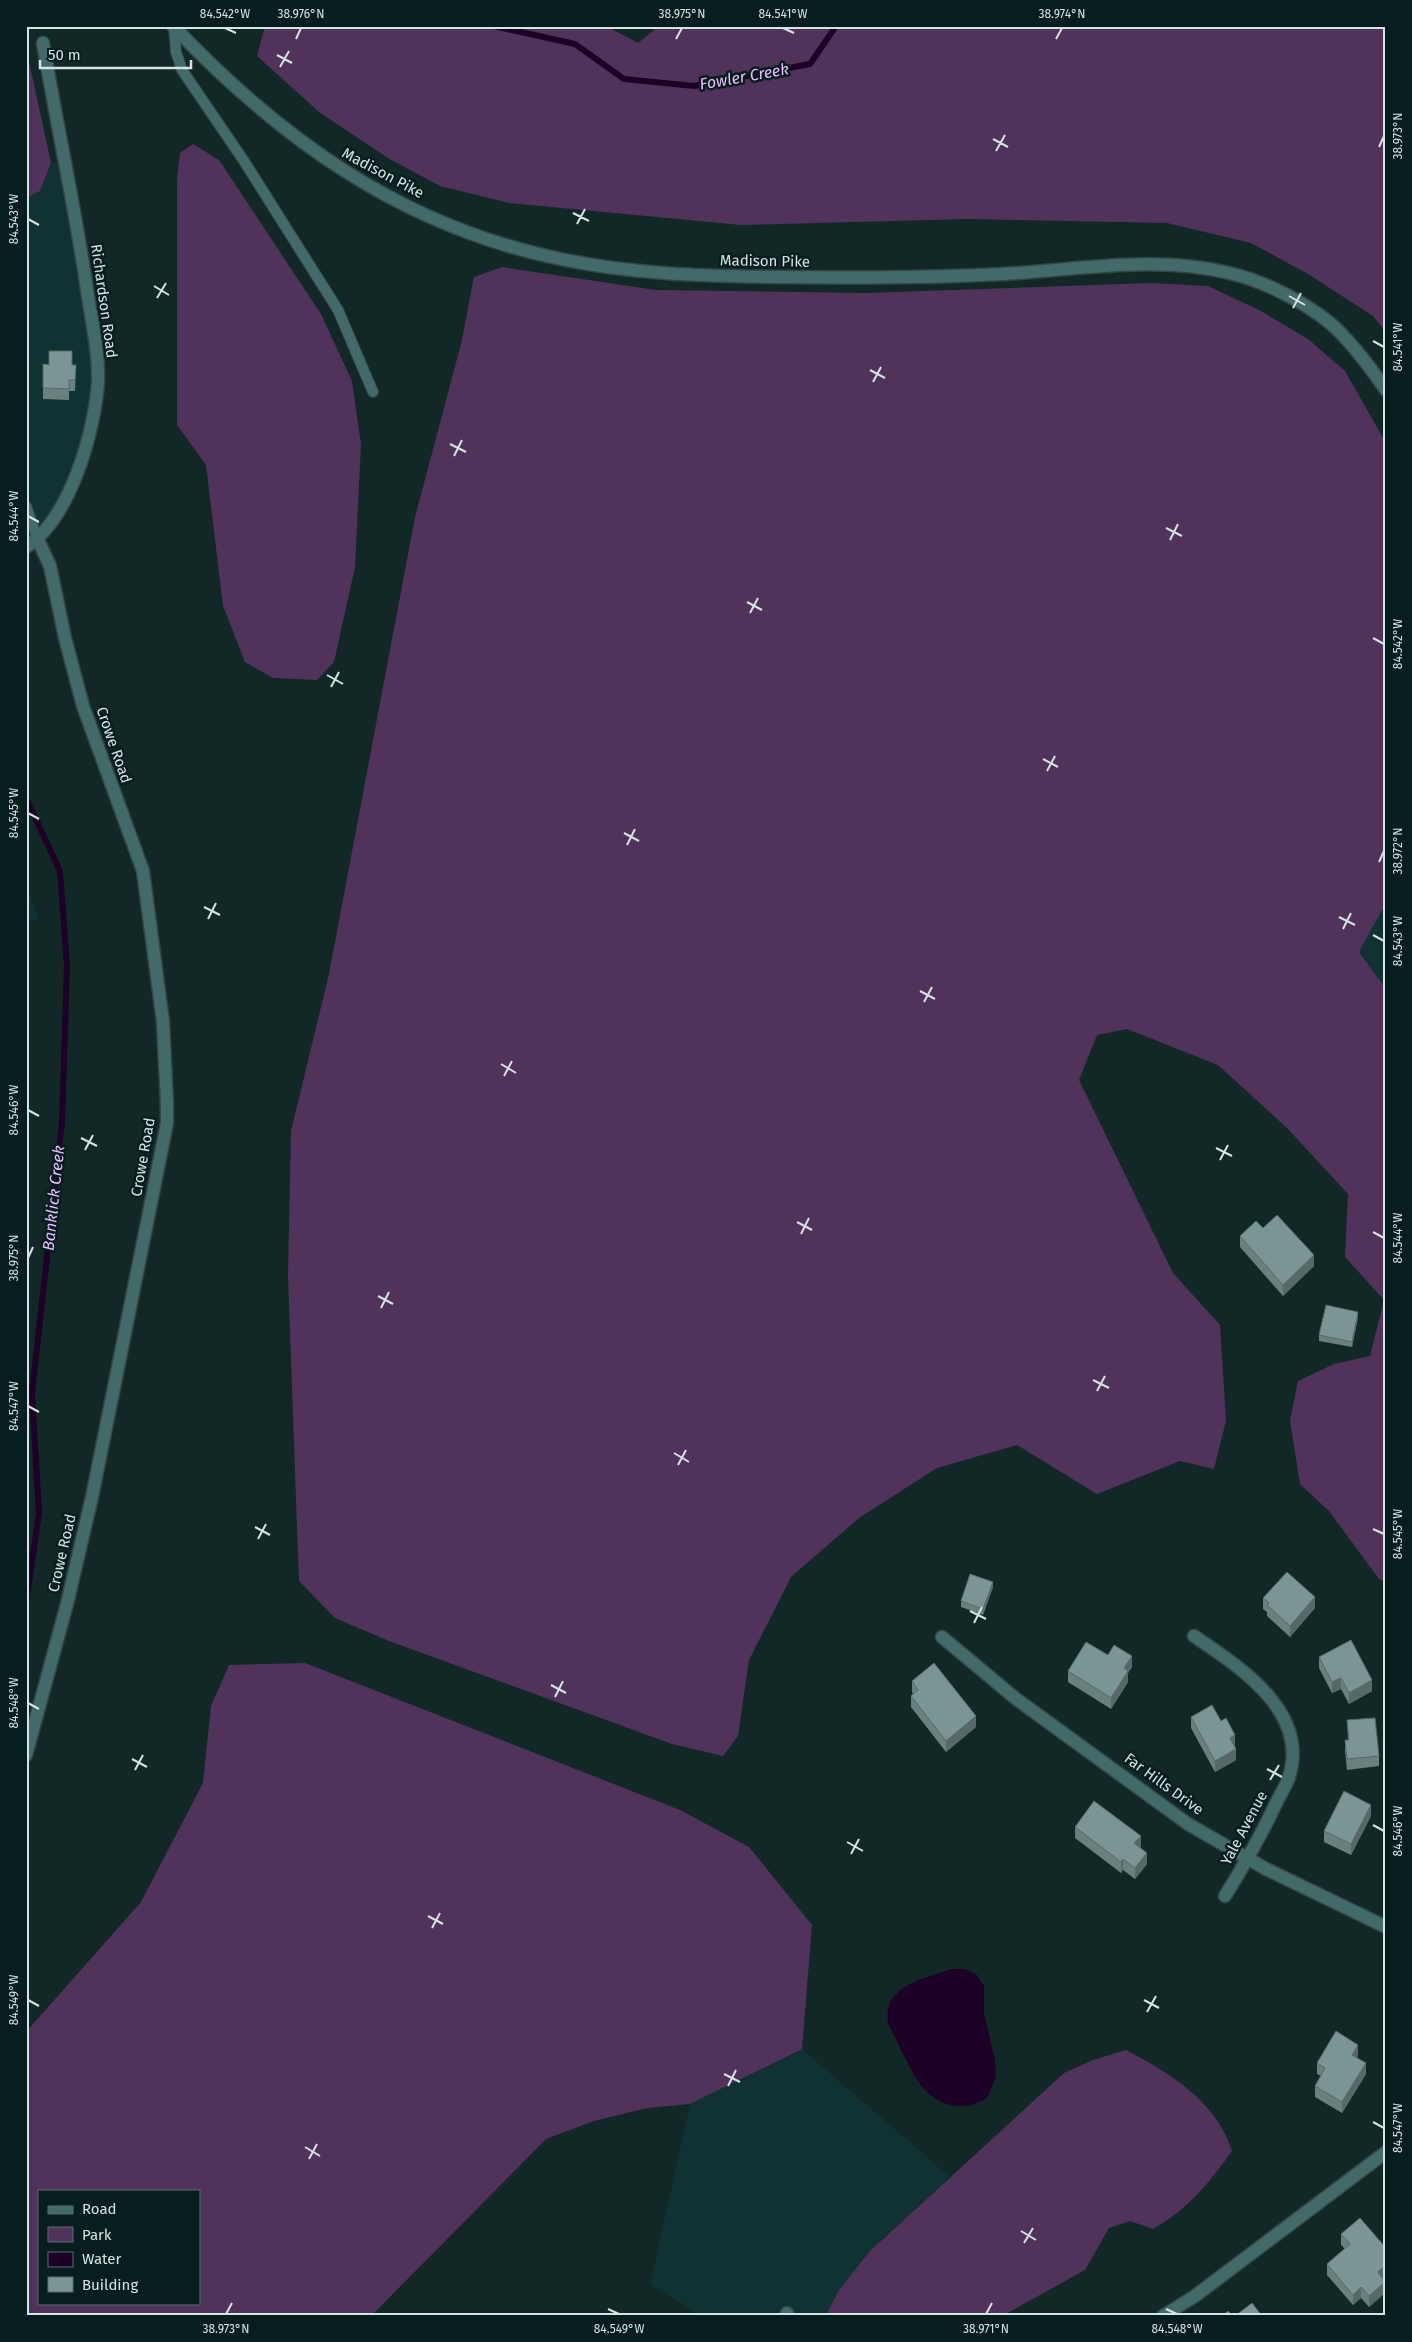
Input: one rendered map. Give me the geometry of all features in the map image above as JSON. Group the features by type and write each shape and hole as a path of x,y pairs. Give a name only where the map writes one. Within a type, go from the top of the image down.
{"street":[{"name":"Madison Pike","path":"174,27 219,73 263,113 330,163 365,184 444,224 494,242 556,258 626,270 701,276 885,279 1005,274 1140,263 1182,265 1231,273 1273,289 1312,310 1332,325 1373,372 1386,390"},
{"name":"Richardson Road","path":"26,547 38,540 64,503 82,458 98,380 82,260 43,43"},
{"name":"Crowe Road","path":"26,1755 67,1604 92,1497 167,1123 163,1022 143,871 83,706 65,638 50,566 38,540"},
{"name":"Yale Avenue","path":"1194,1636 1227,1658 1258,1684 1272,1699 1289,1730 1292,1743 1288,1778 1249,1858 1225,1896"},
{"name":"Far Hills Drive","path":"942,1637 1015,1698 1181,1818 1249,1858 1386,1927"},
{"path":"1163,2316 1196,2296 1386,2152"}],"lane":[{"path":"174,27 176,52 182,70 244,161 338,310 373,392"},
{"path":"26,506 38,540"}],"shaded area":[{"path":"64,162 95,340 90,426 64,503 26,547 26,198 40,191 51,163"},
{"path":"26,886 39,919 26,921"},
{"path":"1386,903 1386,989 1359,952"},
{"path":"802,2049 950,2177 870,2251 828,2311 828,2316 702,2316 650,2285 690,2104"}],"green space":[{"path":"265,26 606,26 638,43 659,26 1386,26 1386,332 1373,316 1308,274 1251,243 1167,223 967,219 741,225 509,203 440,186 388,158 319,112 257,56"},
{"path":"26,48 51,163 40,191 26,198"},
{"path":"193,144 219,160 321,314 352,381 361,444 355,567 334,662 317,680 273,678 245,662 223,606 206,465 177,425 177,180 180,153"},
{"path":"502,267 656,290 866,293 1151,283 1208,286 1259,310 1308,339 1345,371 1386,443 1386,903 1359,952 1386,989 1386,1583 1379,1579 1329,1511 1300,1484 1290,1421 1298,1381 1334,1364 1370,1356 1384,1300 1345,1257 1348,1194 1287,1128 1218,1065 1127,1029 1097,1035 1079,1080 1173,1273 1220,1325 1226,1421 1214,1469 1180,1461 1097,1494 1017,1445 937,1468 859,1518 791,1577 749,1660 738,1736 723,1756 672,1744 389,1641 335,1618 299,1581 288,1274 291,1131 329,974 415,517 461,344 474,277"},
{"path":"305,1663 680,1810 749,1847 812,1925 802,2049 690,2104 647,2108 594,2121 546,2139 371,2316 26,2316 26,2032 141,1902 203,1783 211,1706 229,1665"},
{"path":"1126,2050 1159,2068 1190,2090 1215,2117 1225,2133 1232,2151 1215,2174 1177,2213 1153,2229 1130,2221 1109,2228 1085,2270 1002,2316 828,2316 828,2311 839,2290 870,2251 1064,2073 1093,2060"}],"water":[{"path":"951,1969 965,1969 977,1975 984,1986 984,2013 995,2060 996,2077 987,2098 971,2105 963,2106 946,2104 924,2089 910,2067 888,2023 888,2010 891,2000 898,1992 917,1981"}],"building":[{"path":"49,351 72,351 72,365 76,365 75,380 69,380 69,389 43,388 43,364 49,365"},
{"path":"1277,1215 1314,1255 1283,1285 1240,1236 1256,1221 1263,1228"},
{"path":"1326,1305 1358,1312 1352,1342 1319,1335"},
{"path":"1287,1572 1315,1597 1290,1626 1267,1605 1269,1603 1263,1598"},
{"path":"970,1574 993,1582 983,1609 961,1601"},
{"path":"1351,1640 1372,1680 1349,1693 1341,1678 1332,1682 1319,1657"},
{"path":"1086,1642 1108,1655 1114,1645 1132,1656 1124,1668 1128,1671 1111,1698 1068,1671"},
{"path":"934,1663 976,1716 946,1741 911,1696 918,1690 912,1681"},
{"path":"1212,1705 1221,1721 1226,1718 1235,1735 1230,1738 1236,1749 1215,1761 1191,1717"},
{"path":"1375,1718 1379,1756 1347,1759 1345,1740 1349,1740 1347,1720"},
{"path":"1344,1791 1371,1805 1351,1844 1324,1831"},
{"path":"1094,1801 1141,1836 1134,1843 1147,1853 1135,1868 1123,1859 1121,1862 1075,1827"},
{"path":"1336,2031 1358,2045 1352,2055 1366,2063 1342,2102 1315,2086 1325,2068 1317,2063"},
{"path":"1360,2218 1386,2248 1386,2265 1378,2272 1385,2282 1369,2296 1361,2287 1353,2295 1327,2264 1350,2244 1341,2234"},
{"path":"1252,2303 1262,2316 1235,2316"},
{"path":"1228,2311 1232,2316 1222,2316"}],"waterway":[{"name":"Fowler Creek","path":"494,26 575,44 624,79 694,86 810,64 836,26"},
{"name":"Banklick Creek","path":"26,798 60,871 67,966 62,1122 32,1393 39,1513 26,1603"}]}
